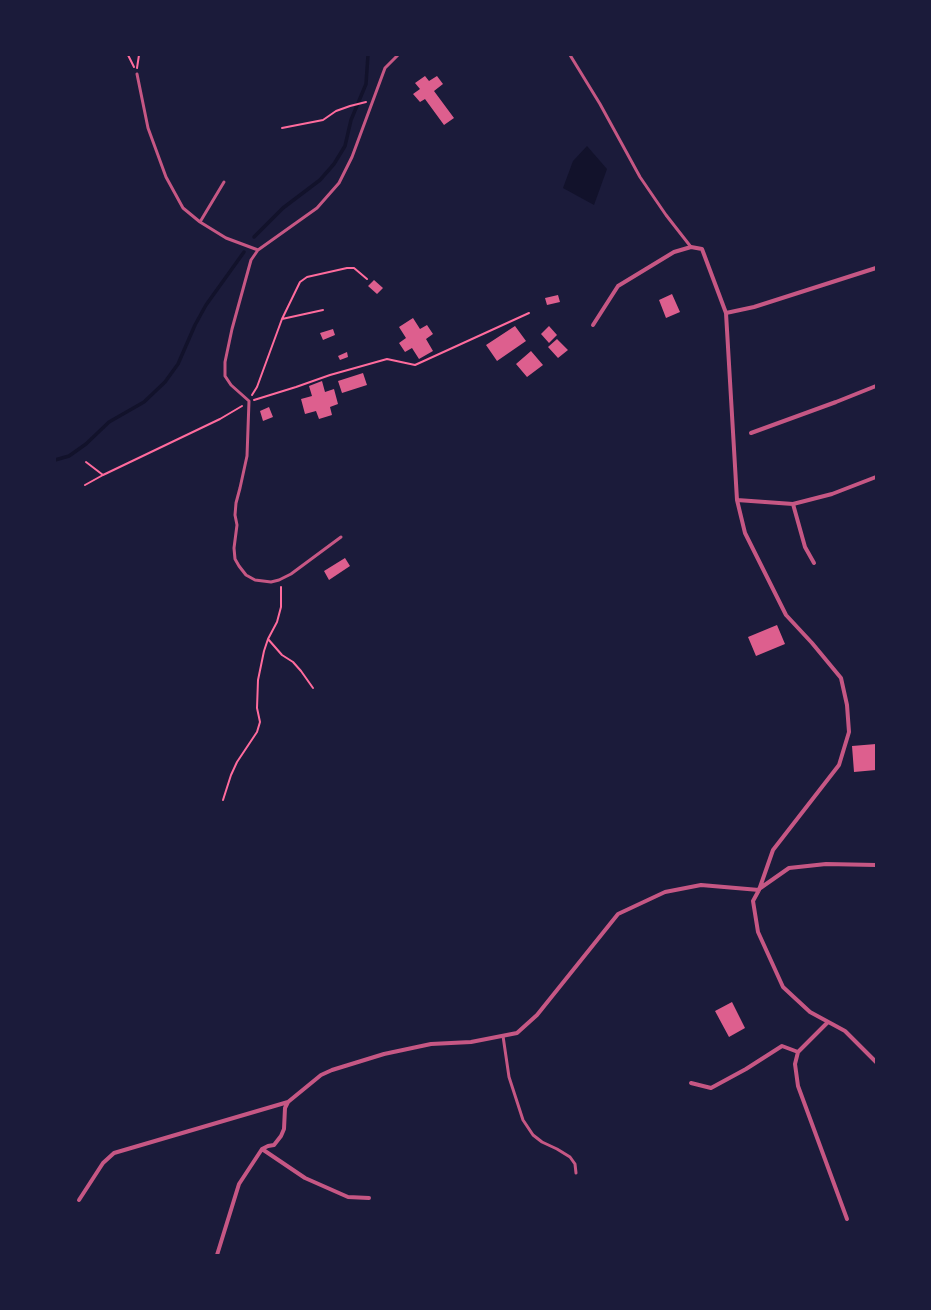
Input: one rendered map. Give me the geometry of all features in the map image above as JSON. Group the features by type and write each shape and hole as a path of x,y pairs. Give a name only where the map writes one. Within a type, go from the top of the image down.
{"street":[{"path":"593,325 618,286 674,252 691,247 702,249 726,313 737,500 745,533 786,615 841,678 847,705 850,732 839,765 773,850 759,890 753,901 758,932 783,987 810,1012 845,1031 876,1062"},
{"path":"726,313 754,307 876,268"},
{"path":"751,433 876,386"},
{"path":"737,500 792,504 832,494 876,478"},
{"path":"792,504 805,547 814,563"},
{"path":"80,1200 103,1163 114,1153 288,1102 321,1075 340,1067 384,1054 431,1044 471,1042 517,1033 536,1015 618,914 665,892 701,885 759,890 789,868 826,864 876,865"},
{"path":"828,1022 798,1052 795,1064 798,1086 847,1219"},
{"path":"691,1083 711,1088 746,1069 782,1046 798,1052"},
{"path":"217,1255 239,1184 262,1149 274,1145 281,1136 284,1129 285,1108 288,1102"},
{"path":"262,1149 305,1178 348,1197 369,1198"}],"lane":[{"path":"341,537 291,574 279,580 271,582 255,580 246,575 239,566 235,559 234,548 237,525 235,515 236,503 247,456 249,402 231,385 225,376 225,362 232,329 251,260 258,250 317,208 339,184 352,158 385,68 398,55"},
{"path":"570,55 600,104 640,177 666,215 691,247"},
{"path":"137,74 148,128 166,177 183,208 200,222 226,238 258,250"},
{"path":"200,222 224,182"},
{"path":"503,1036 509,1077 522,1120 533,1135 542,1142 570,1157 575,1164 576,1173"}],"path":[{"path":"128,55 137,74"},
{"path":"137,74 139,55"},
{"path":"282,128 322,120 336,111 366,102"},
{"path":"249,402 257,386 282,318 295,289 300,282 307,277 347,268 354,268 367,279"},
{"path":"282,318 323,310"},
{"path":"85,485 220,419 249,402 330,375 388,359 415,365 529,313"},
{"path":"86,462 103,475"},
{"path":"223,800 237,762 258,732 260,722 257,708 258,680 268,640 281,607 281,590 279,580"},
{"path":"268,640 282,655 297,666 313,688"}],"shaded area":[{"path":"587,146 607,169 594,205 563,188 573,161"}],"building":[{"path":"425,76 429,81 437,76 443,84 434,91 454,118 444,125 425,99 420,102 413,94 420,89 415,83"},
{"path":"374,280 383,288 377,294 368,286"},
{"path":"672,294 680,312 666,318 659,300"},
{"path":"558,295 560,302 547,305 545,298"},
{"path":"413,318 420,329 427,325 433,334 426,339 433,351 419,359 412,348 405,352 399,343 406,338 399,327"},
{"path":"515,326 526,341 497,361 486,345"},
{"path":"549,326 557,335 549,343 541,334"},
{"path":"333,329 335,335 323,340 320,333"},
{"path":"557,339 568,350 558,358 548,347"},
{"path":"531,351 543,365 527,377 516,364"},
{"path":"347,352 348,357 340,360 338,356"},
{"path":"363,373 367,385 342,393 338,381"},
{"path":"322,381 325,392 334,389 338,404 330,407 332,415 319,419 316,411 305,414 301,399 312,396 309,386"},
{"path":"269,407 273,417 263,421 260,411"},
{"path":"345,558 350,566 329,580 324,571"},
{"path":"777,625 785,644 756,656 748,637"},
{"path":"876,744 876,770 854,772 852,746"},
{"path":"732,1002 745,1028 729,1037 715,1011"}],"waterway":[{"path":"254,237 283,208 320,180 334,164 345,146 351,120 366,84 368,55"},
{"path":"55,460 69,456 86,444 109,422 144,402 165,382 178,364 195,325 206,305 244,252"}]}
